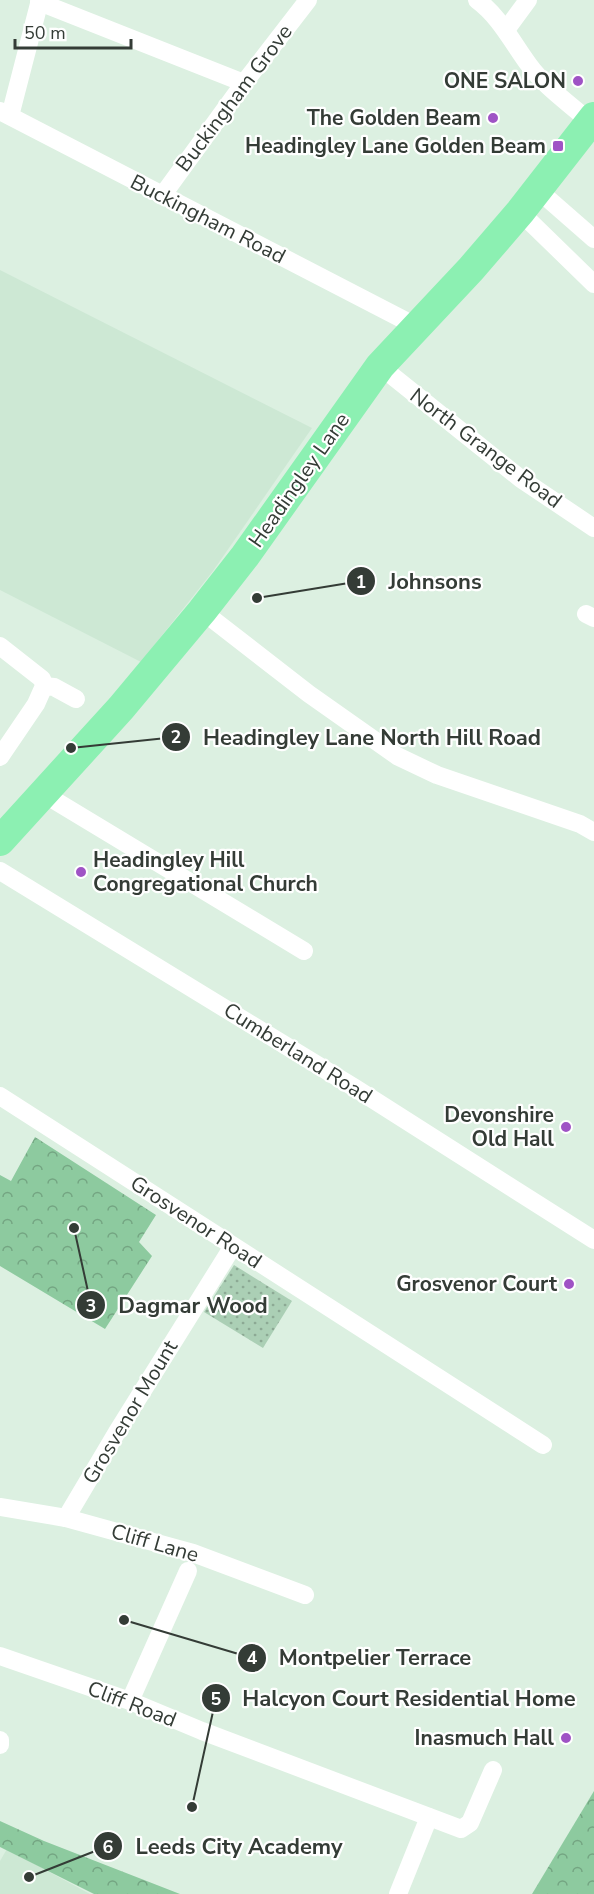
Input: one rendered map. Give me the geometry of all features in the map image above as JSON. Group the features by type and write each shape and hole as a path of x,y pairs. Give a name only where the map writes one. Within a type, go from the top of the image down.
{"highway":[{"name":"Headingley Lane","path":"0,841 121,708 202,611 252,546 380,366 520,212 592,119"}],"street":[{"name":"Buckingham Grove","path":"162,196 308,0"},
{"path":"477,0 506,30 542,79 592,119"},
{"path":"506,30 528,0"},
{"path":"5,113 39,1 244,83"},
{"name":"Buckingham Road","path":"5,113 404,320 415,329"},
{"path":"538,189 594,239"},
{"path":"520,212 594,284"},
{"name":"North Grange Road","path":"380,366 522,479 594,528"},
{"path":"202,611 309,694 397,756 437,776 580,824 594,832"},
{"path":"0,646 42,679 44,686 36,704 0,757"},
{"path":"44,686 54,687 76,699"},
{"path":"44,794 304,951"},
{"name":"Cumberland Road","path":"0,871 355,1088 594,1240"},
{"name":"Grosvenor Road","path":"0,1096 543,1445"},
{"name":"Grosvenor Mount","path":"66,1518 233,1246"},
{"name":"Cliff Lane","path":"0,1507 66,1518 193,1553 305,1595"},
{"path":"130,1701 188,1571"},
{"name":"Cliff Road","path":"0,1656 130,1701 202,1731 461,1829 470,1823 493,1770"},
{"path":"0,1740 0,1745"},
{"path":"398,1894 429,1817"}],"shaded area":[{"path":"0,270 312,428 213,571 141,662 0,590"},
{"path":"234,1265 292,1301 263,1348 204,1312"},
{"path":"7,1849 90,1894 0,1894 0,1861"}],"green space":[{"path":"35,1137 156,1215 139,1242 152,1256 105,1329 0,1266 0,1175 11,1181"},
{"path":"594,1791 594,1894 532,1894"},
{"path":"0,1821 44,1841 180,1894 94,1894 0,1847"}],"place":[{"name":"ONE SALON","path":"578,81"},
{"name":"The Golden Beam","path":"493,118"},
{"name":"Headingley Lane Golden Beam","path":"558,146"},
{"name":"Johnsons","path":"257,598"},
{"name":"Headingley Lane North Hill Road","path":"71,748"},
{"name":"Headingley Hill Congregational Church","path":"81,872"},
{"name":"Devonshire Old Hall","path":"566,1127"},
{"name":"Dagmar Wood","path":"74,1228"},
{"name":"Grosvenor Court","path":"569,1284"},
{"name":"Montpelier Terrace","path":"124,1620"},
{"name":"Inasmuch Hall","path":"566,1738"},
{"name":"Halcyon Court Residential Home","path":"192,1807"},
{"name":"Leeds City Academy","path":"29,1877"}]}
